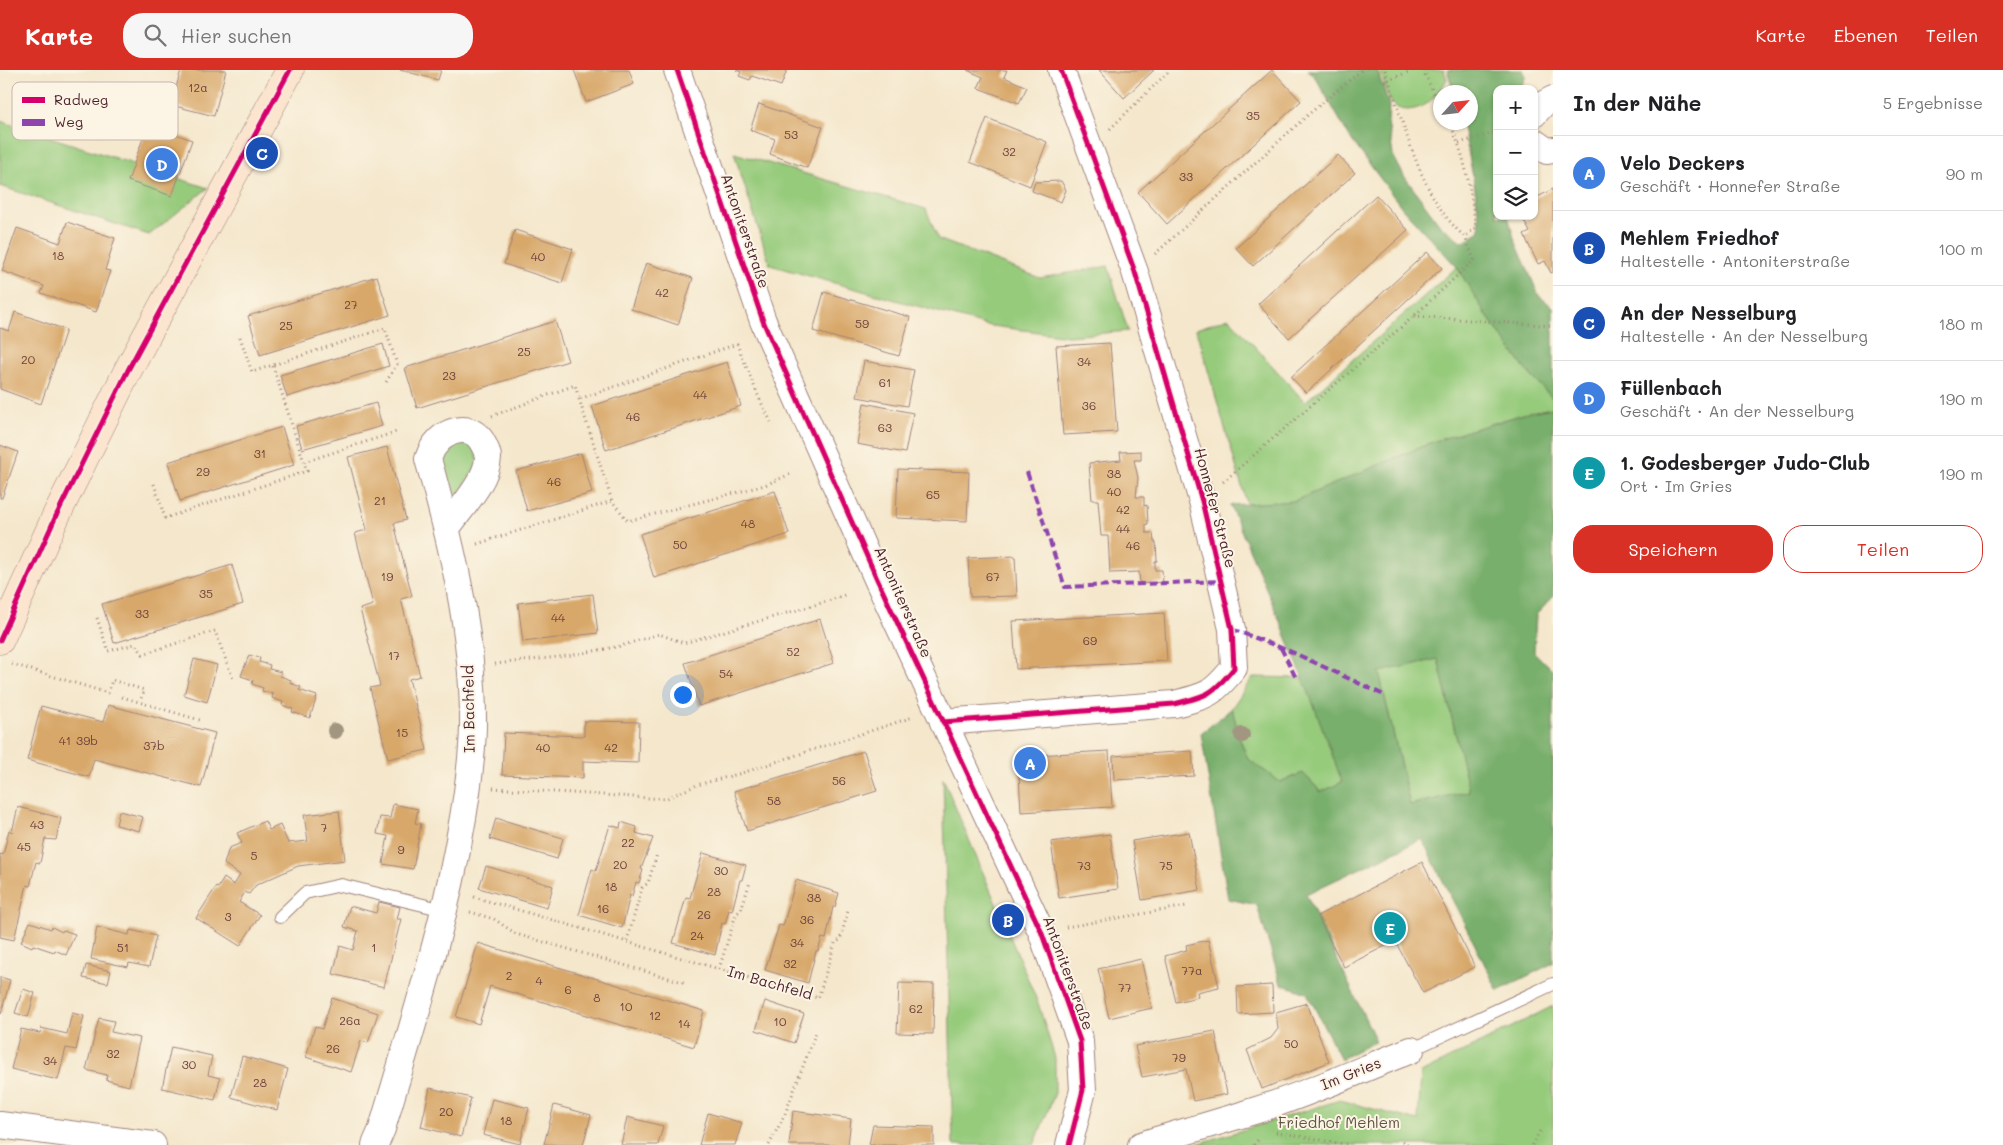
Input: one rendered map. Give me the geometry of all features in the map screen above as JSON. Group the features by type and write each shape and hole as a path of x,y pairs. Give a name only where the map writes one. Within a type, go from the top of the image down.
{"street":[{"path":"4,652 56,516 128,370 290,70"},
{"name":"Antoniterstraße","path":"676,70 763,321 877,579 1041,931 1080,1041 1083,1090 1078,1144"},
{"name":"Honnefer Straße","path":"940,715 1174,704 1200,698 1217,688 1234,668 1232,629 1202,501 1135,272 1061,70"},
{"path":"1538,110 1553,99"},
{"path":"1538,145 1547,151 1553,150"},
{"name":"Im Bachfeld","path":"376,1145 447,900 467,796 473,727 470,667 464,616 450,540 428,459 435,445 446,435 456,430 468,430"},
{"path":"450,540 484,474 488,456 479,437 468,430"},
{"name":"Im Gries","path":"1141,1145 1270,1105 1411,1050"},
{"path":"0,1125 153,1145"}],"lane":[{"path":"280,917 305,893 341,884 447,900"},
{"name":"Im Gries","path":"1411,1050 1553,984"}],"path":[{"path":"1090,148 1170,70"},
{"path":"1135,272 1310,114 1362,70"},
{"path":"1202,501 1414,316 1474,260 1465,237 1439,208 1418,166 1384,70"},
{"path":"1388,80 1413,70"},
{"path":"1423,70 1433,91"},
{"path":"1453,130 1468,172 1476,227 1465,237"},
{"path":"1459,143 1493,133"},
{"path":"1414,316 1553,326"},
{"path":"240,337 252,372 385,328 397,364 385,384"},
{"path":"579,399 737,344 771,422"},
{"path":"154,484 165,518 307,471 273,366"},
{"path":"468,430 496,414 575,385 612,501 628,521 765,485 793,473"},
{"path":"304,462 399,431"},
{"path":"450,540 612,501"},
{"path":"470,667 567,656 622,646 660,634 684,643 847,594"},
{"path":"97,618 108,651 135,644 143,654 215,632 233,679"},
{"path":"4,652 108,693 112,680 144,690 140,702"},
{"path":"122,697 203,721"},
{"path":"467,796 493,788 665,799 697,785 940,715"},
{"path":"627,941 642,888 648,883 657,854"},
{"path":"447,900 466,910 494,919 516,934 686,983"},
{"path":"1041,931 1187,906"},
{"path":"769,1145 785,1114 816,1032"},
{"path":"1254,1145 1265,1129"},
{"path":"1273,1131 1289,1136 1350,1145"},
{"path":"1532,1145 1540,1131"},
{"path":"1402,1141 1409,1145"}],"green space":[{"path":"1308,70 1377,70 1389,105 1388,122 1393,155 1404,176 1440,225 1462,242 1480,231 1473,177 1463,130 1478,130 1478,85 1452,85 1447,70 1523,70 1526,76 1522,85 1493,85 1493,220 1509,220 1514,238 1539,296 1553,307 1553,399 1525,369 1485,313 1457,267 1403,209 1350,138 1317,80"},
{"path":"1380,70 1444,70 1447,79 1444,85 1433,85 1433,98 1428,103 1419,108 1409,110 1400,109 1395,106 1386,91"},
{"path":"0,121 12,125 12,140 59,140 208,188 149,235 0,186"},
{"path":"734,153 926,209 938,239 1040,278 1108,266 1128,331 1068,336 985,325 770,265"},
{"path":"1457,267 1485,313 1525,369 1553,399 1553,408 1530,412 1435,441 1294,501 1247,504 1196,329 1229,318 1305,402"},
{"path":"1553,408 1553,597 1536,615 1534,652 1553,671 1553,963 1498,991 1422,839 1306,894 1376,1041 1341,1059 1307,993 1281,984 1257,905 1228,899 1201,733 1231,709 1248,759 1280,782 1303,773 1321,792 1342,782 1289,642 1230,505 1294,501 1435,441 1530,412","holes":["1438,659 1469,791 1410,805 1379,672"]},
{"path":"458,441 473,444 479,462 448,512 438,460 445,448"},
{"path":"1438,659 1469,791 1410,805 1379,672"},
{"path":"1253,677 1305,678 1343,782 1321,792 1303,773 1280,782 1248,759 1231,709"},
{"path":"943,778 1038,1003 1055,1058 1055,1093 1034,1145 953,1145"},
{"name":"Friedhof Mehlem","path":"1553,1006 1553,1145 1194,1145 1340,1100 1418,1121 1421,1073"}],"building":[{"path":"181,70 226,70 214,116 178,107 178,82"},
{"path":"400,70 441,70 438,80"},
{"path":"574,70 629,70 634,84 586,102"},
{"path":"736,70 787,70 781,86 752,76 750,80 739,76 741,72"},
{"path":"967,70 1007,70 1004,77 1027,87 1019,103 978,88 983,77"},
{"path":"1099,70 1154,70 1124,98"},
{"path":"1272,70 1301,101 1167,224 1138,192"},
{"path":"759,104 823,127 807,168 770,154 775,139 750,130"},
{"path":"987,118 1047,142 1030,186 970,162"},
{"path":"178,135 192,140 172,196 128,181 142,140 178,140"},
{"path":"1338,155 1355,173 1253,266 1236,248"},
{"path":"1061,181 1066,190 1061,202 1032,191 1035,182"},
{"path":"1553,189 1553,272 1551,273 1545,261 1538,264 1524,235 1530,232 1524,221 1538,220 1538,197"},
{"path":"1376,195 1408,230 1289,338 1258,304"},
{"path":"67,222 115,238 105,270 110,271 96,312 41,293 44,286 2,271 17,228 60,243"},
{"path":"515,230 573,249 562,283 504,264"},
{"path":"1427,252 1442,268 1306,393 1291,377"},
{"path":"646,263 693,278 678,325 631,309"},
{"path":"377,276 390,315 260,355 248,316"},
{"path":"824,292 910,317 899,356 813,331"},
{"path":"15,312 66,330 41,404 0,389 0,328 9,331"},
{"path":"555,321 568,361 417,408 405,368"},
{"path":"1110,343 1117,432 1063,435 1056,346"},
{"path":"383,344 389,366 287,397 280,375"},
{"path":"864,361 914,370 907,406 857,397"},
{"path":"727,362 741,406 606,450 592,406"},
{"path":"376,403 382,426 302,449 296,426"},
{"path":"864,403 913,413 905,453 857,444"},
{"path":"282,427 294,465 180,501 168,462"},
{"path":"0,445 18,452 2,498 0,498"},
{"path":"387,447 406,520 394,523 412,596 401,599 420,676 409,679 427,750 388,759 370,688 380,686 360,609 373,605 355,533 367,530 348,457"},
{"path":"1141,451 1141,460 1134,460 1138,478 1136,497 1144,497 1144,506 1147,505 1148,524 1146,524 1146,533 1153,533 1154,542 1156,542 1157,561 1155,561 1155,570 1162,570 1163,582 1140,584 1139,572 1110,573 1108,536 1101,536 1098,500 1092,500 1089,463 1121,460 1120,452"},
{"path":"581,453 592,493 527,511 516,471"},
{"path":"898,469 969,472 967,521 896,518"},
{"path":"775,491 789,534 654,578 640,534"},
{"path":"1015,556 1017,596 970,597 968,558"},
{"path":"232,565 243,604 114,643 102,604"},
{"path":"593,594 598,633 523,642 518,603"},
{"path":"1164,613 1167,661 1016,669 1013,621"},
{"path":"820,619 834,663 699,706 685,663"},
{"path":"249,655 260,658 259,662 270,665 269,669 281,672 280,676 291,680 290,683 301,687 299,690 317,696 310,718 292,712 293,709 282,705 283,702 272,698 273,694 262,691 263,688 252,684 253,680 241,676"},
{"path":"194,659 217,665 207,702 184,695"},
{"path":"108,705 215,733 201,787 94,759 89,777 27,760 41,706 103,722"},
{"path":"584,721 639,722 638,763 583,761 583,778 502,775 504,733 584,736"},
{"path":"864,751 877,791 747,831 734,791"},
{"path":"1109,751 1112,807 1021,812 1018,756"},
{"path":"1192,751 1194,776 1114,780 1113,756"},
{"path":"393,804 418,809 415,823 421,824 413,869 383,864 388,836 377,834 380,817 390,818"},
{"path":"18,807 61,818 56,840 45,839 40,863 36,862 30,886 27,885 14,940 0,937 0,854 3,855 9,830 12,832"},
{"path":"119,811 143,817 139,831 116,825"},
{"path":"339,811 345,860 298,866 256,885 249,894 245,892 239,902 260,915 240,946 196,918 224,878 234,885 240,875 224,864 229,848 242,843 237,833 265,821 269,830 280,825 288,843 308,841 304,815"},
{"path":"496,818 563,838 557,859 490,839"},
{"path":"621,822 637,827 636,833 653,838 641,869 643,870 639,883 636,882 632,896 630,895 622,928 579,915 592,869 596,871 610,825 620,828"},
{"path":"1189,832 1200,890 1142,900 1132,841"},
{"path":"1110,834 1118,889 1059,898 1051,842"},
{"path":"703,853 746,865 732,911 729,910 725,924 722,923 715,955 673,943 686,897 690,898"},
{"path":"1422,862 1475,967 1423,993 1395,941 1344,967 1317,916"},
{"path":"486,866 553,886 547,908 479,888"},
{"path":"796,880 839,893 835,907 833,907 826,939 822,938 818,951 816,951 808,983 765,970 779,925 783,926"},
{"path":"379,902 400,907 397,919 401,919 384,987 333,974 340,946 353,950 358,931 344,927 350,906 376,913"},
{"path":"30,922 75,934 66,955 55,950 54,952 33,945 32,947 21,942"},
{"path":"97,927 129,935 130,930 156,936 149,967 129,963 128,967 91,959"},
{"path":"1208,940 1219,987 1197,992 1198,997 1176,1002 1165,956 1187,950 1186,945"},
{"path":"478,943 704,1011 694,1047 490,986 479,1024 456,1017"},
{"path":"1141,959 1152,1008 1109,1018 1098,969"},
{"path":"86,965 111,971 108,983 83,978"},
{"path":"0,977 10,980 1,1014 0,1014"},
{"path":"899,983 934,984 933,1034 897,1033"},
{"path":"1272,985 1273,1012 1238,1014 1237,987"},
{"path":"23,989 35,993 28,1017 15,1013"},
{"path":"332,998 378,1013 368,1043 361,1041 351,1072 306,1057 315,1026 322,1029"},
{"path":"765,1001 804,1014 794,1043 756,1030"},
{"path":"1307,1003 1329,1062 1262,1089 1247,1050 1271,1038 1278,1029 1276,1012"},
{"path":"72,1013 84,1016 76,1050 66,1048 58,1080 11,1069 21,1029 40,1033 41,1028 67,1034"},
{"path":"99,1018 114,1021 111,1032 140,1038 129,1086 106,1080 107,1075 86,1070"},
{"path":"1215,1031 1227,1094 1193,1101 1186,1069 1142,1077 1135,1046"},
{"path":"171,1047 212,1056 208,1075 220,1078 215,1100 162,1088"},
{"path":"242,1056 288,1069 277,1110 231,1097"},
{"path":"430,1088 471,1098 461,1137 421,1127"},
{"path":"492,1099 529,1108 520,1144 483,1135"},
{"path":"554,1105 591,1115 583,1145 544,1144"},
{"path":"793,1111 851,1119 848,1145 789,1145"},
{"path":"708,1113 742,1123 735,1145 699,1145"},
{"path":"627,1117 663,1126 658,1145 621,1145"},
{"path":"873,1125 934,1127 934,1145 869,1145"}],"marked path":[{"path":"1027,472 1065,587 1221,581"},
{"path":"1232,629 1292,652 1384,695"},
{"path":"1281,648 1296,678"}],"cycle path":[{"path":"0,640 56,516 128,370 290,70"},
{"path":"677,70 763,321 877,579 1041,931 1080,1041 1083,1090 1069,1145"},
{"path":"943,722 1174,704 1208,693 1220,684 1234,668 1232,629 1202,501 1135,272 1061,70"}],"place":[{"name":"An der Nesselburg","path":"262,153"},
{"name":"Füllenbach","path":"162,164"},
{"name":"Velo Deckers","path":"1030,763"},
{"name":"Mehlem Friedhof","path":"1008,920"},
{"name":"1. Godesberger Judo-Club","path":"1390,928"}]}
